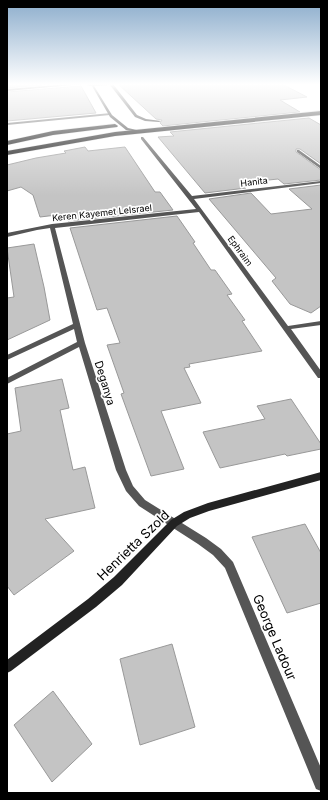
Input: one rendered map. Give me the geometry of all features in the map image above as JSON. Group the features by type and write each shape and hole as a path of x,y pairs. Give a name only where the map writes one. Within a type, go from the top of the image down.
{"highway":[{"path":"82,129 103,121"},
{"path":"7,143 82,129 156,121"},
{"path":"7,153 115,134 238,121"},
{"path":"115,134 142,138 163,129"}],"street":[{"path":"7,124 38,121"},
{"path":"117,121 127,129 139,131"},
{"name":"Ephraim","path":"142,138 200,210 321,376"},
{"path":"298,151 321,168"},
{"name":"Hanita","path":"190,198 321,182"},
{"name":"Keren Kayemet LeIsrael","path":"7,235 52,226 200,210"},
{"name":"Deganya","path":"52,226 81,343 121,470 129,488 142,503 174,523"},
{"path":"285,328 321,323"},
{"path":"7,358 77,325"},
{"path":"7,381 81,343"},
{"name":"Henrietta Szold","path":"7,667 92,603 118,581 174,523 187,515 321,476"},
{"name":"George Ladour","path":"174,523 217,552 228,565 321,784"}],"building":[{"path":"161,121 209,121 163,126 160,123"},
{"path":"276,121 315,121 321,125 321,164 300,149 296,149 296,152 321,170 321,180 284,184 278,179 241,183 246,188 205,193 158,137 174,136 170,132"},
{"path":"85,147 88,151 125,147 155,192 160,192 173,210 68,221 65,214 40,217 33,195 21,187 7,191 7,165 66,153 64,151"},
{"path":"321,185 321,306 311,313 290,304 272,281 276,278 209,199 251,193 271,214 312,209 289,189"},
{"path":"177,216 195,242 193,243 211,270 215,270 232,294 227,295 245,320 242,321 262,351 189,364 190,367 184,368 201,403 161,411 184,469 151,476 121,394 124,393 107,345 120,343 107,308 97,310 70,228"},
{"path":"34,244 50,320 7,340 7,298 14,297 7,248"},
{"path":"62,379 69,408 60,410 73,470 85,467 95,508 45,519 74,551 14,595 7,586 7,434 21,431 15,388"},
{"path":"291,399 321,444 321,449 287,456 285,454 220,468 203,432 265,419 257,406"},
{"path":"305,524 321,553 321,603 287,613 252,537"},
{"path":"172,644 195,727 140,745 120,659"},
{"path":"53,691 92,744 52,782 14,725"}]}
